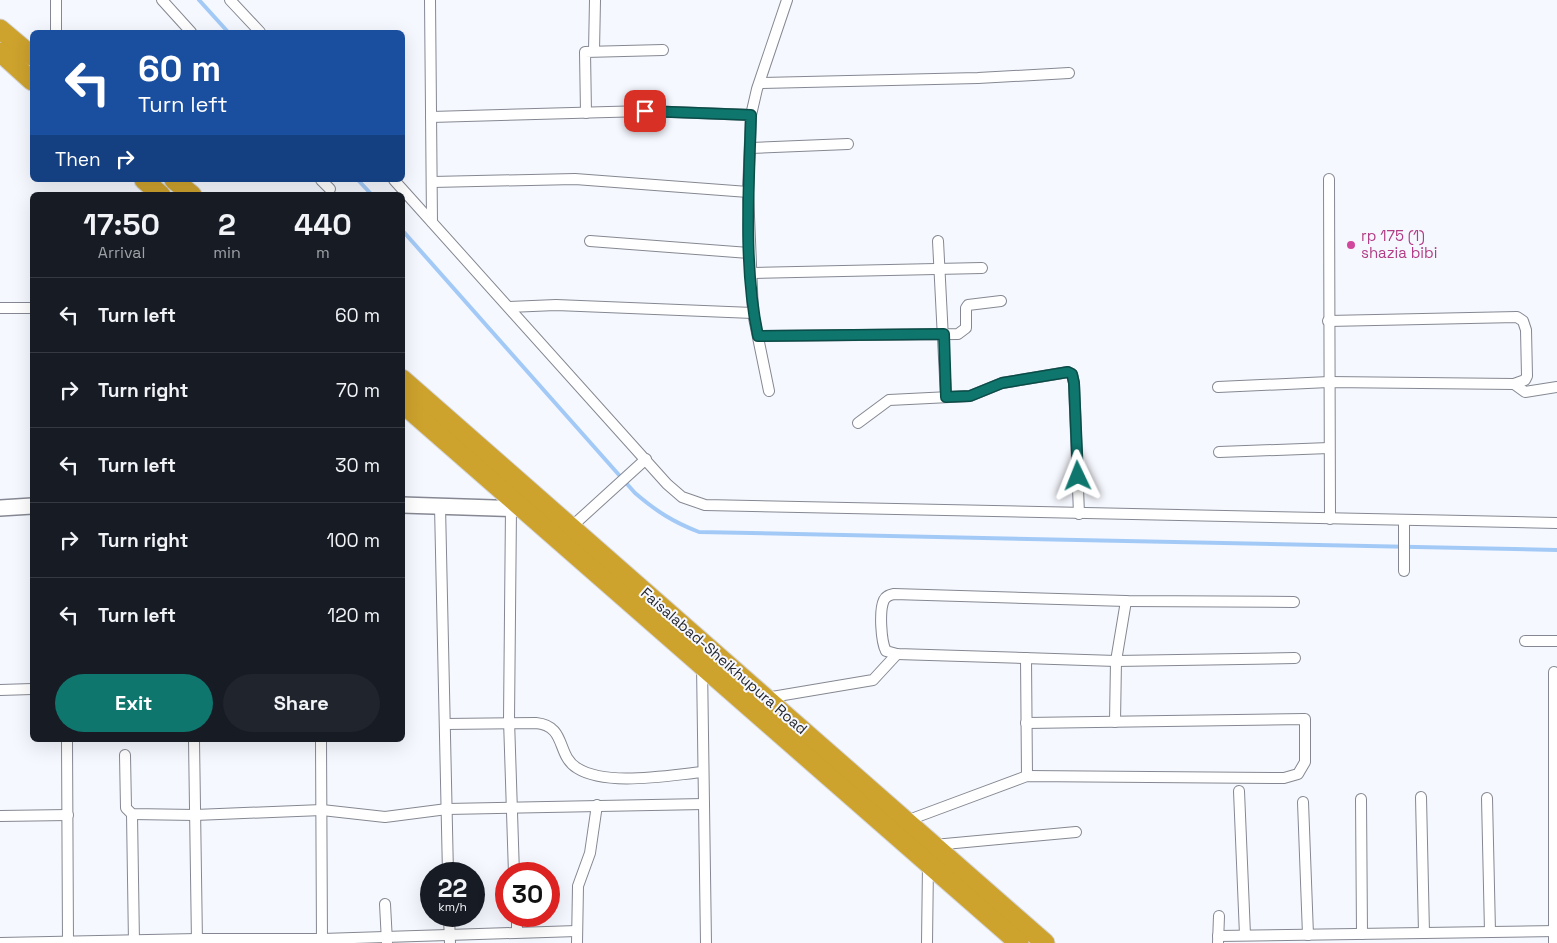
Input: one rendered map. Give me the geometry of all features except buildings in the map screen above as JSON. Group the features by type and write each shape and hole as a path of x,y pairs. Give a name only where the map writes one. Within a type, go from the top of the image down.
{"highway":[{"path":"0,28 30,54"},
{"path":"0,52 30,79"},
{"path":"146,182 158,192"},
{"path":"176,182 188,192"},
{"name":"Faisalabad-Sheikhupura Road","path":"405,382 566,533 702,665 931,854 1045,943"},
{"name":"Faisalabad-Sheikhupura Road","path":"405,406 518,509 566,533 765,698 906,821 931,854 1019,943"}],"street":[{"path":"56,0 56,30"},
{"path":"162,0 189,30"},
{"path":"230,0 258,30"},
{"path":"430,0 432,222"},
{"path":"594,51 596,0"},
{"path":"769,391 753,313 750,273 748,192 751,115 787,0"},
{"path":"586,112 584,54 594,51 664,50"},
{"path":"760,83 978,78 1070,73"},
{"path":"431,117 645,111 751,115"},
{"path":"750,148 848,144"},
{"path":"1329,179 1330,519"},
{"path":"432,182 575,180 748,192"},
{"path":"324,182 330,189"},
{"path":"396,182 405,192"},
{"path":"405,192 674,491 682,497 705,505 1557,523"},
{"path":"938,240 946,397"},
{"path":"590,241 749,252"},
{"path":"750,273 982,268"},
{"path":"758,336 958,334 965,330 966,308 968,305 1001,301"},
{"path":"509,307 556,305 753,313"},
{"path":"0,308 30,308"},
{"path":"1218,387 1329,382 1514,384 1525,380 1528,369 1526,330 1523,321 1517,317 1328,321"},
{"path":"858,423 889,400 970,396 1002,383 1064,371 1072,374 1074,383 1079,514"},
{"path":"1514,384 1524,392 1557,387"},
{"path":"1219,452 1329,448"},
{"path":"566,533 646,460"},
{"path":"405,505 518,509 509,723 513,862"},
{"path":"0,508 30,506"},
{"path":"440,506 448,862"},
{"path":"1404,520 1404,570"},
{"path":"1294,602 1126,601 894,594 887,596 883,602 882,644 886,652 897,654 1116,661 1295,658"},
{"path":"1115,722 1116,661 1126,601"},
{"path":"1524,641 1557,641"},
{"path":"765,698 873,680 897,654"},
{"path":"1026,658 1027,776"},
{"path":"702,665 706,943"},
{"path":"1554,672 1556,931 1554,943"},
{"path":"0,690 30,689"},
{"path":"906,821 1027,776 1284,778 1298,774 1305,762 1305,719 1026,723"},
{"path":"445,724 542,723 553,728 568,760 576,768 613,778 703,772"},
{"path":"67,742 68,942"},
{"path":"194,742 197,941"},
{"path":"322,742 322,941"},
{"path":"125,755 126,808 132,814 195,815 322,810 384,817 447,809 704,804"},
{"path":"1239,791 1245,936"},
{"path":"1421,797 1424,933"},
{"path":"1487,798 1490,932"},
{"path":"1361,800 1362,934"},
{"path":"1303,802 1308,935"},
{"path":"577,943 578,886 590,853 597,805"},
{"path":"132,814 134,942"},
{"path":"0,816 68,815"},
{"path":"927,943 931,854 1076,832"},
{"path":"385,904 387,940"},
{"path":"1219,916 1218,939 1245,936 1556,931"},
{"path":"517,927 517,932"},
{"path":"0,943 450,939 517,932 577,931"}],"waterway":[{"path":"199,0 226,30"},
{"path":"360,182 369,192"},
{"path":"405,233 635,493 665,516 699,532 1557,550"}],"place":[{"name":"rp 175 (1) shazia bibi","path":"1351,245"}],"route":[{"path":"645,111 751,115 748,192 749,252 753,313 758,336 944,334 946,397 970,396 1002,383 1064,371 1068,372 1074,378 1078,476"}]}
